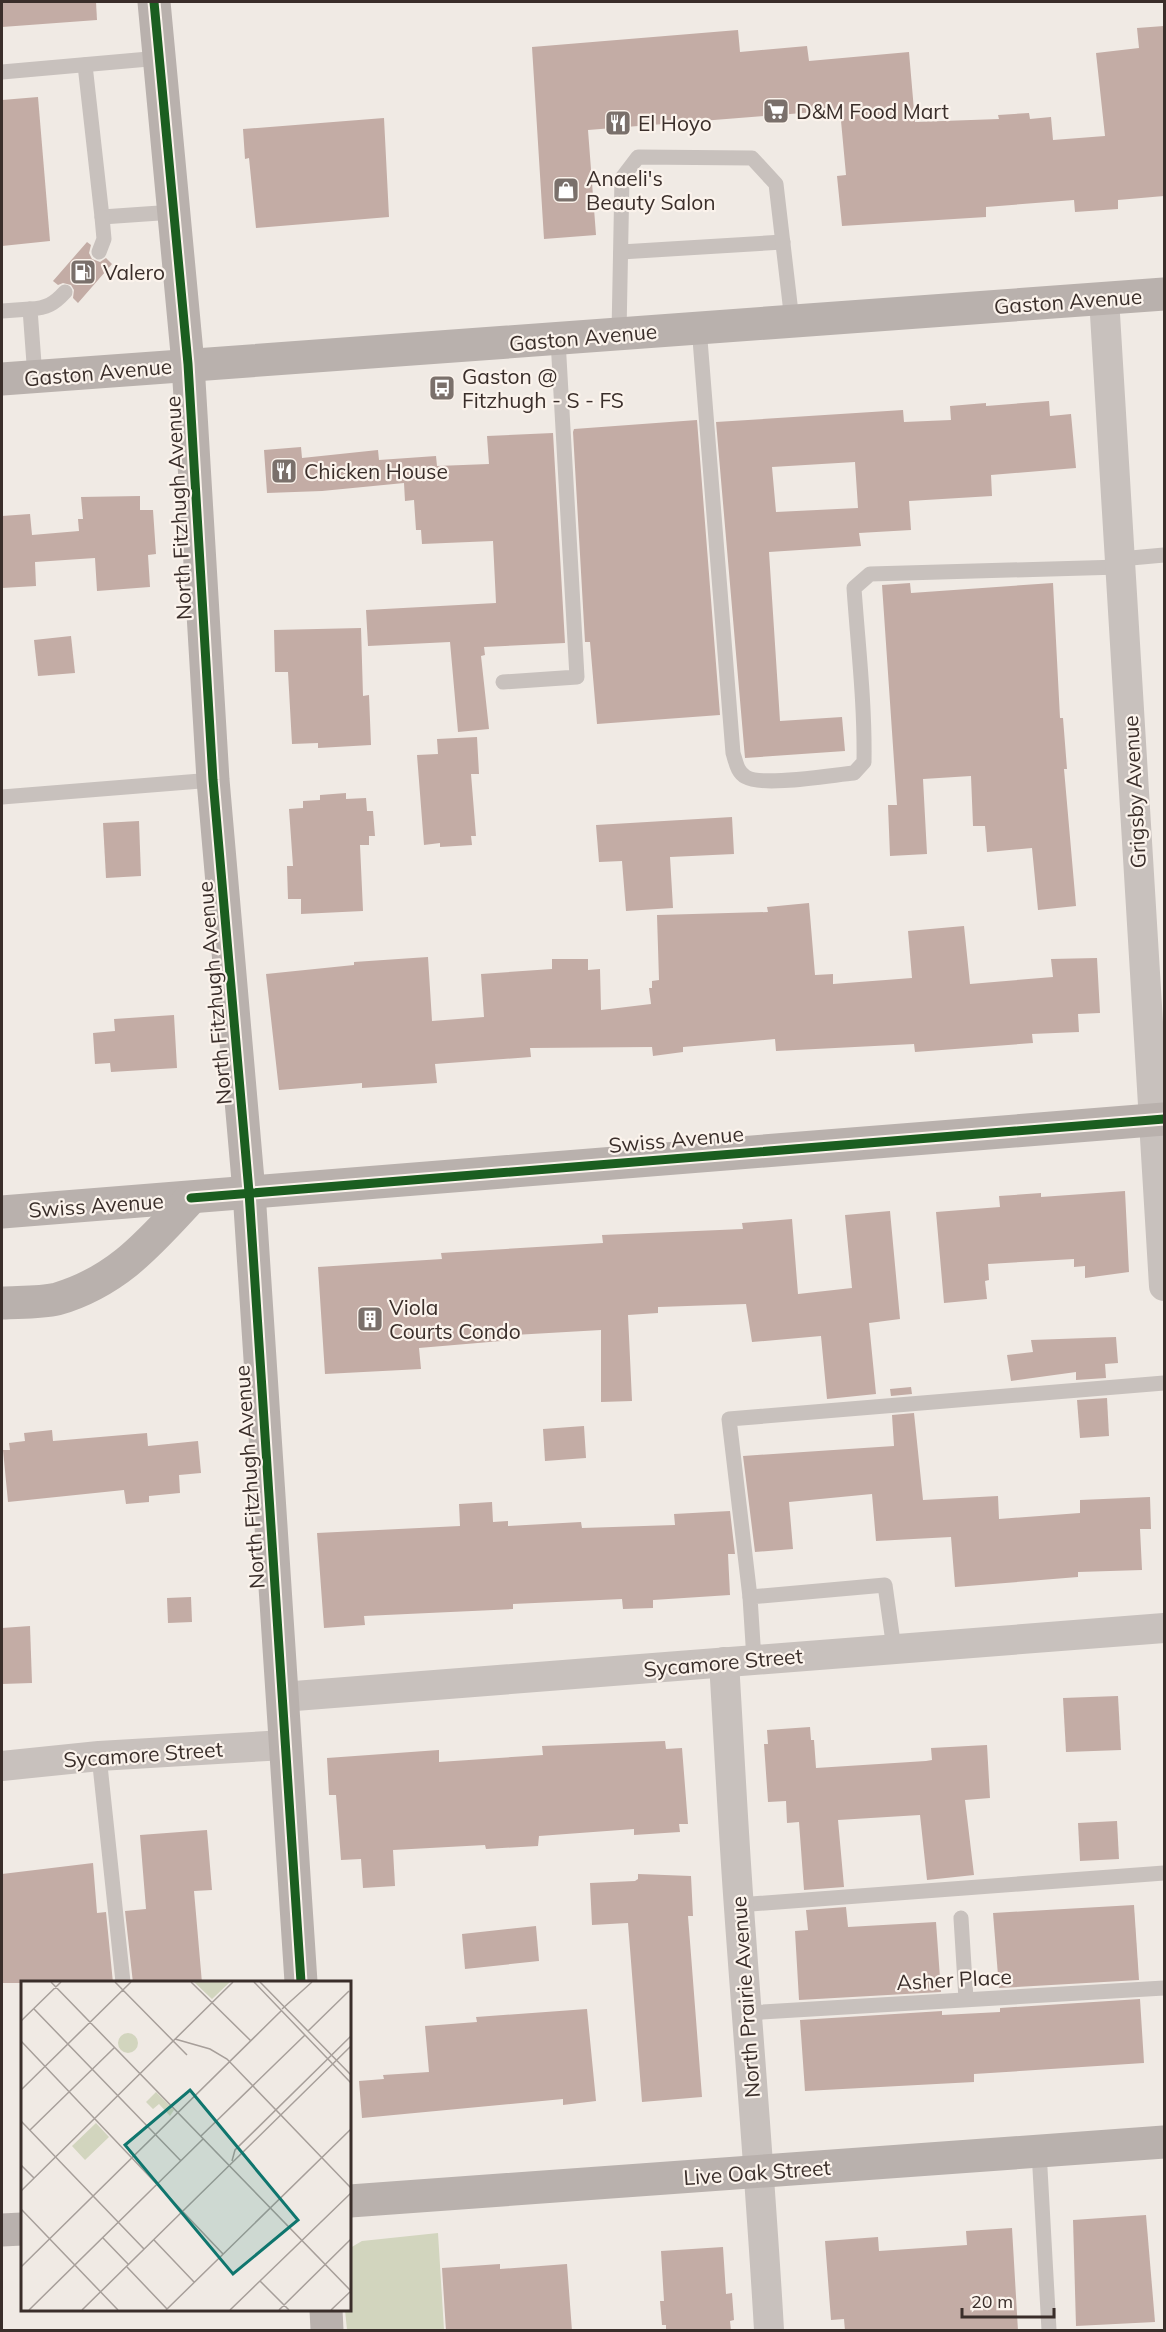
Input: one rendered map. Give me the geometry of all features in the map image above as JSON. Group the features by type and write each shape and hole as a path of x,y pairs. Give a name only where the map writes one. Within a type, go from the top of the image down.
{"street":[{"name":"North Fitzhugh Avenue","path":"154,2 188,364 213,780 249,1192 301,1981"},
{"name":"Gaston Avenue","path":"2,379 1164,294"},
{"name":"Grigsby Avenue","path":"1104,298 1159,1119 1164,1286"},
{"name":"Swiss Avenue","path":"2,1212 1159,1119"},
{"name":"Swiss Avenue","path":"2,1303 56,1299 101,1281 139,1255 191,1198"},
{"name":"Sycamore Street","path":"282,1697 1164,1628"},
{"name":"North Prairie Avenue","path":"724,1662 738,1905 761,2172 769,2331"},
{"name":"Sycamore Street","path":"2,1766 99,1756 285,1745"},
{"name":"Live Oak Street","path":"351,2201 1164,2142"},
{"path":"2,2230 21,2229"},
{"path":"326,2311 327,2331"}],"lane":[{"path":"2,72 160,58"},
{"path":"85,65 104,239 99,252"},
{"path":"619,333 622,178 638,158 752,159 776,184 792,321"},
{"path":"102,217 174,212"},
{"path":"621,252 783,242"},
{"path":"2,310 45,308 56,303 65,292"},
{"path":"30,309 35,377"},
{"path":"699,327 733,753 739,771 747,779 780,781 854,772 864,762 865,715 860,690 854,588 870,574 1120,563 1164,555"},
{"path":"503,682 577,677 558,340"},
{"path":"2,796 213,780"},
{"path":"754,1660 750,1597 729,1419 1164,1383"},
{"path":"750,1597 885,1585 894,1649"},
{"path":"99,1756 123,1981"},
{"path":"738,1905 1164,1873"},
{"path":"961,1918 966,1999"},
{"name":"Asher Place","path":"746,2013 1164,1988"},
{"path":"1039,2151 1049,2331"}],"green space":[{"path":"438,2233 444,2330 347,2330 345,2311 351,2311 351,2247 362,2241"}],"building":[{"path":"2,2 96,2 97,20 2,27"},
{"path":"1164,26 1164,196 1118,200 1118,209 1075,212 1074,200 986,207 986,217 842,226 837,176 846,175 840,110 588,130 596,235 544,239 532,47 738,30 740,52 807,46 809,61 909,52 915,122 999,119 998,115 1029,113 1030,119 1051,117 1053,140 1105,136 1096,53 1139,48 1137,28"},
{"path":"38,97 50,241 2,246 2,100"},
{"path":"384,118 389,217 256,228 249,158 245,159 243,129"},
{"name":"Valero","path":"87,242 91,245 89,253 92,259 100,262 106,258 112,264 78,303 73,298 74,290 71,285 63,283 58,285 53,281"},
{"path":"1049,401 1050,416 1071,414 1076,468 991,475 992,496 909,501 911,530 859,533 861,546 769,552 780,721 842,717 845,751 745,758 716,422 903,410 904,422 951,420 950,406 986,403 986,406","holes":["855,462 858,508 776,512 772,467"]},
{"path":"697,420 720,715 597,724 590,642 585,642 573,432 574,429"},
{"path":"553,433 565,643 484,647 485,655 481,656 489,729 458,732 450,642 368,646 366,610 496,603 493,541 422,544 421,530 416,530 414,500 405,501 404,483 322,491 267,493 264,450 301,447 302,458 378,450 379,460 436,456 437,466 489,464 487,436"},
{"path":"140,496 140,510 153,510 156,554 148,555 150,587 97,591 95,558 35,562 36,586 2,588 2,516 30,514 32,535 79,531 78,519 83,519 81,497"},
{"path":"910,583 911,593 1053,583 1060,718 1063,718 1067,769 1064,769 1076,906 1038,910 1032,848 987,852 985,826 973,826 971,776 923,779 927,854 890,856 888,805 897,805 882,585"},
{"path":"361,628 363,696 369,695 371,745 318,748 318,743 292,744 288,672 275,672 274,630"},
{"path":"71,636 75,673 38,676 34,640"},
{"path":"477,737 479,774 471,774 476,836 471,836 472,845 440,847 440,843 424,845 417,755 438,754 437,739"},
{"path":"346,793 346,799 366,798 367,811 373,811 375,836 369,836 369,845 360,845 363,911 301,914 301,899 288,899 287,866 293,866 289,809 303,808 303,801 320,800 320,795"},
{"path":"732,817 734,854 670,857 673,908 626,911 622,861 599,862 596,825"},
{"path":"139,821 141,876 106,878 103,823"},
{"path":"809,903 815,975 833,974 833,984 912,978 908,931 964,926 970,984 1053,977 1051,959 1097,958 1100,1013 1078,1014 1079,1032 1032,1034 1033,1043 915,1052 914,1044 776,1051 775,1039 683,1047 683,1052 653,1056 652,1047 530,1048 531,1057 435,1064 437,1083 362,1088 362,1083 279,1090 266,974 354,965 354,962 428,957 432,1021 484,1017 481,974 552,969 552,959 588,959 588,970 600,969 601,1010 651,1004 649,988 652,988 652,981 659,980 657,915 768,912 767,907"},
{"path":"174,1015 177,1068 111,1072 110,1063 95,1064 93,1033 115,1031 114,1019"},
{"path":"1125,1191 1129,1272 1085,1278 1085,1266 1074,1267 1074,1259 988,1264 989,1280 985,1281 987,1299 944,1303 936,1212 1000,1207 999,1196 1041,1193 1041,1197"},
{"path":"890,1211 900,1319 869,1323 876,1394 827,1399 821,1336 752,1342 746,1304 658,1307 658,1313 628,1315 632,1401 601,1402 601,1330 514,1335 514,1340 419,1348 421,1369 325,1374 318,1267 442,1259 441,1253 603,1243 602,1235 743,1229 742,1223 792,1219 798,1294 852,1288 845,1215"},
{"path":"1116,1337 1118,1363 1105,1364 1106,1378 1076,1380 1076,1372 1011,1381 1007,1355 1033,1352 1031,1340"},
{"path":"911,1387 912,1394 891,1396 890,1389"},
{"path":"1107,1398 1109,1436 1080,1438 1077,1400"},
{"path":"914,1413 923,1500 998,1496 999,1519 1080,1513 1080,1500 1150,1497 1151,1529 1140,1529 1142,1570 1078,1572 1078,1577 955,1587 951,1537 876,1541 872,1494 789,1502 793,1549 755,1552 743,1456 894,1446 892,1415"},
{"path":"584,1426 586,1458 545,1461 543,1429"},
{"path":"52,1430 53,1441 147,1433 148,1446 198,1441 201,1473 179,1475 180,1493 149,1496 149,1502 126,1504 124,1490 8,1502 3,1450 10,1450 9,1443 25,1441 24,1433"},
{"path":"492,1502 493,1522 508,1521 508,1526 581,1522 582,1528 675,1525 674,1514 730,1511 735,1554 728,1554 730,1595 653,1600 653,1608 623,1609 622,1599 513,1604 513,1609 364,1616 365,1625 324,1628 317,1533 460,1526 459,1504"},
{"path":"191,1597 192,1622 168,1623 167,1598"},
{"path":"30,1626 32,1683 2,1684 2,1628"},
{"path":"1118,1696 1121,1750 1066,1752 1063,1698"},
{"path":"810,1727 811,1740 814,1740 816,1768 926,1761 932,1760 931,1748 987,1745 990,1798 965,1800 974,1875 927,1880 920,1815 838,1820 844,1887 804,1890 799,1822 787,1823 786,1801 768,1802 764,1744 768,1744 767,1730"},
{"path":"665,1741 666,1749 682,1748 688,1824 679,1824 680,1832 634,1835 634,1829 539,1836 538,1846 486,1849 485,1845 393,1850 395,1886 363,1888 361,1859 341,1860 336,1795 329,1795 327,1758 439,1750 439,1762 543,1755 542,1746"},
{"path":"1117,1821 1119,1859 1080,1861 1078,1823"},
{"path":"207,1830 212,1890 194,1891 202,1981 133,1981 125,1911 146,1909 140,1835"},
{"path":"93,1863 97,1913 106,1912 113,1981 2,1983 2,1874"},
{"path":"638,1874 691,1876 693,1916 688,1916 702,2097 642,2102 628,1923 592,1925 590,1883 635,1881 638,1879"},
{"path":"1134,1905 1139,1980 999,1988 993,1913"},
{"path":"846,1907 848,1927 936,1922 941,1992 799,2000 795,1931 808,1930 806,1910"},
{"path":"536,1926 539,1961 465,1969 462,1934"},
{"path":"1140,1999 1144,2063 974,2074 974,2082 805,2091 800,2020 942,2011 942,2015 1000,2012 1000,2008"},
{"path":"587,2009 596,2101 563,2105 563,2099 362,2118 359,2081 384,2079 383,2075 429,2072 425,2026 477,2022 476,2017"},
{"path":"1146,2215 1155,2322 1076,2326 1073,2220"},
{"path":"1012,2228 1018,2331 845,2331 844,2319 831,2320 825,2241 878,2237 879,2251 967,2245 966,2231"},
{"path":"723,2247 726,2294 732,2293 734,2320 730,2321 731,2331 666,2331 666,2325 662,2325 660,2301 664,2301 661,2251"},
{"path":"500,2264 500,2269 567,2264 572,2331 446,2331 442,2268"}],"cycle path":[{"path":"154,2 188,364 213,780 249,1192 301,1981"},
{"path":"191,1198 1164,1119"}],"place":[{"name":"D&M Food Mart","path":"776,111"},
{"name":"El Hoyo","path":"618,123"},
{"name":"Anaeli's Beauty Salon","path":"566,190"},
{"name":"Valero","path":"83,272"},
{"name":"Gaston @ Fitzhugh - S - FS","path":"442,388"},
{"name":"Chicken House","path":"284,471"},
{"name":"Viola Courts Condo","path":"370,1319"}]}
